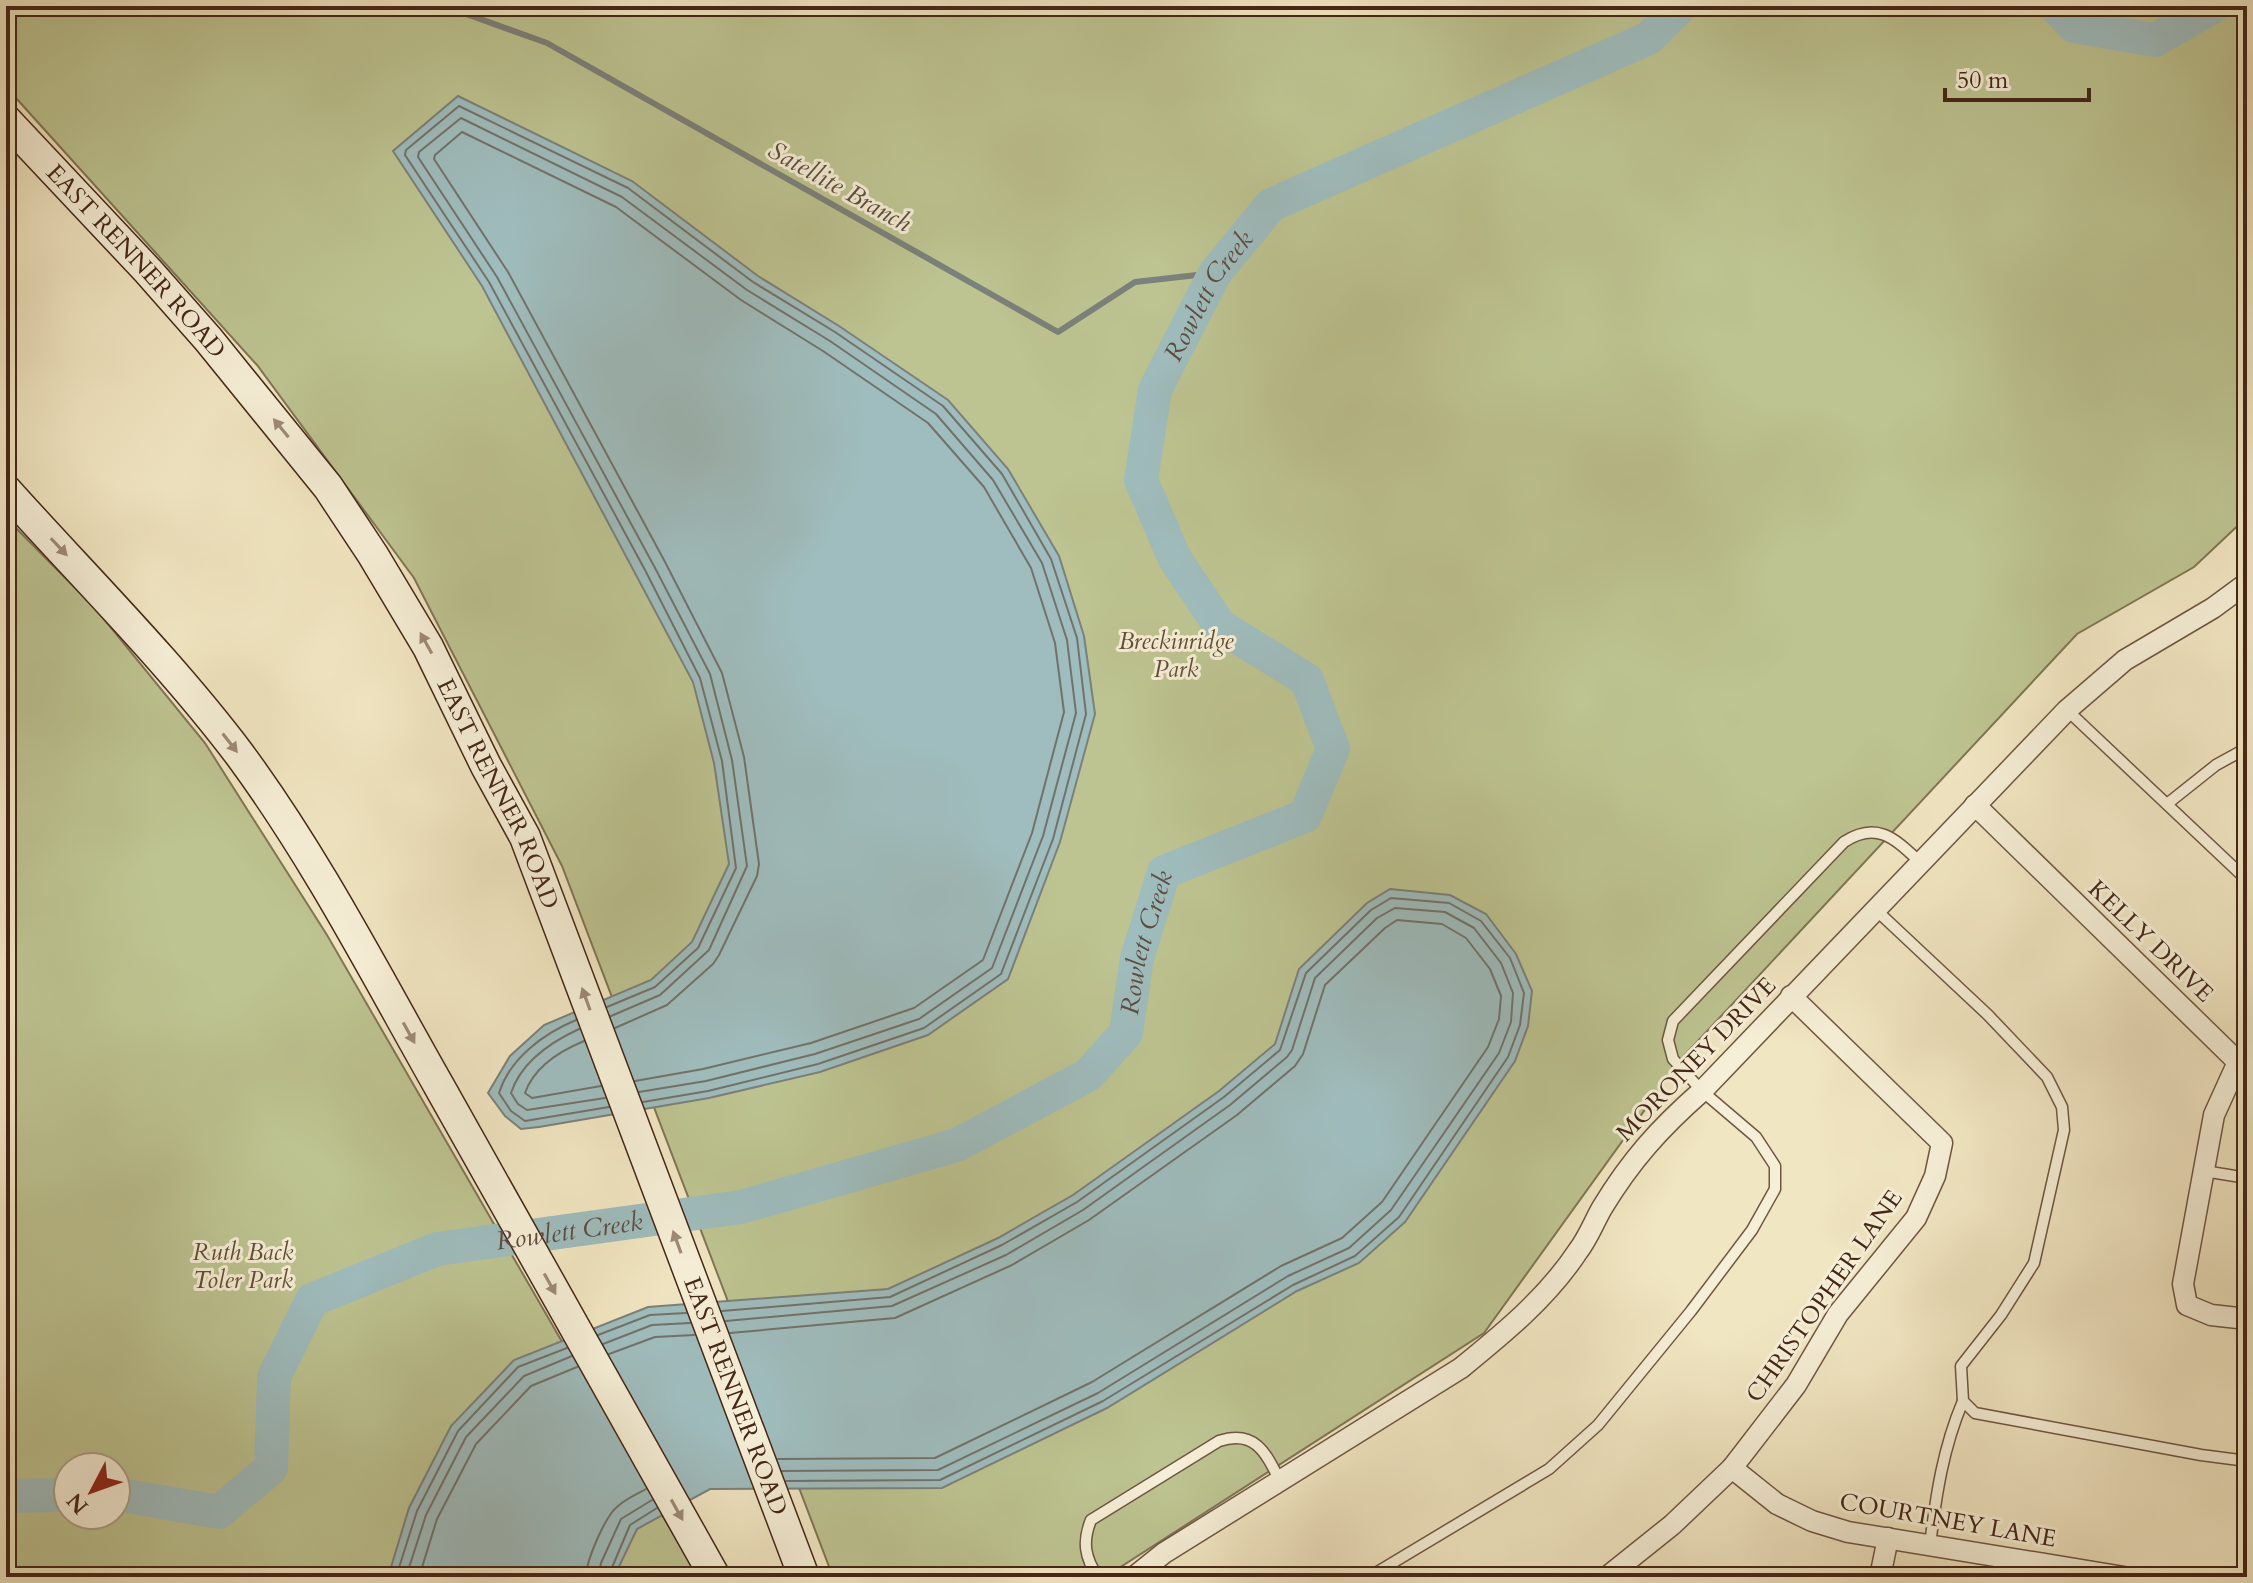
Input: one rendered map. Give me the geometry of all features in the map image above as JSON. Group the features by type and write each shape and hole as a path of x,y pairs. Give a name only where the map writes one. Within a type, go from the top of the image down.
{"main road":[{"name":"EAST RENNER ROAD","path":"6,120 208,339 328,487 428,647 486,766 525,837 804,1577"},
{"path":"6,490 186,687 241,757 284,819 370,965 715,1577"}],"street":[{"name":"MORONEY DRIVE","path":"1134,1577 1164,1553 1438,1382 1504,1334 1542,1297 1579,1251 1629,1167 1659,1130 1702,1091 2067,710 2125,660 2213,608 2247,583"},
{"name":"KELLY DRIVE","path":"1975,805 2238,1062 2214,1115 2183,1284 2187,1305 2211,1315 2247,1319"},
{"name":"CHRISTOPHER LANE","path":"1607,1577 1672,1525 1732,1468 1796,1385 1838,1314 1916,1218 1935,1176 1942,1143 1791,996"},
{"name":"COURTNEY LANE","path":"1732,1468 1777,1504 1812,1521 1848,1532 2124,1577"},
{"path":"1880,1577 1888,1538"}],"lane":[{"path":"2067,710 2247,880"},
{"path":"2167,804 2216,765 2247,748"},
{"path":"1369,1577 1549,1469 1598,1425 1752,1230 1775,1189 1775,1166 1756,1137 1702,1091 1673,1059 1668,1040 1673,1021 1853,836 1875,831 1894,838 1920,862"},
{"path":"1875,909 1988,1015 2047,1077 2062,1107 2064,1130 2034,1263 2001,1315 1961,1366 1963,1401 1939,1476 1930,1545"},
{"path":"2204,1171 2247,1178"},
{"path":"1963,1401 1975,1413 2247,1461"},
{"path":"1098,1577 1090,1566 1085,1550 1085,1533 1091,1520 1219,1441 1244,1437 1258,1445 1270,1460 1280,1481"}],"green space":[{"name":"Breckinridge Park","path":"6,6 2247,6 2247,517 2194,567 2077,634 1683,1057 1484,1333 1105,1577 833,1577 562,866 414,578 257,365 6,87"},
{"name":"Ruth Back Toler Park","path":"6,518 95,608 205,743 327,935 698,1577 6,1577"}],"water":[{"path":"458,96 632,181 758,276 948,400 1008,469 1059,556 1084,636 1095,714 1060,842 1008,979 928,1035 820,1072 709,1098 539,1127 521,1129 505,1116 488,1093 510,1056 544,1025 651,980 692,942 729,864 714,763 693,682 482,286 393,151"},
{"path":"1390,889 1450,895 1486,914 1516,954 1532,991 1528,1026 1515,1061 1405,1222 1359,1263 1297,1291 1107,1408 942,1488 710,1489 637,1529 614,1577 388,1577 409,1508 451,1426 514,1360 648,1307 888,1289 998,1238 1073,1195 1219,1091 1275,1044 1299,969 1367,903"}],"waterway":[{"name":"Satellite Branch","path":"444,6 547,43 1058,332 1135,282 1215,273"},
{"name":"Rowlett Creek","path":"132,1497 219,1512 271,1468 274,1377 312,1300 437,1249 741,1207 957,1145 1088,1075 1126,1033 1137,958 1164,872 1305,816 1333,749 1307,680 1220,626 1175,559 1141,480 1155,390 1215,273 1271,205 1649,38 1681,6"},
{"name":"Rowlett Creek","path":"2055,6 2074,26 2155,40 2214,6"},
{"name":"Rowlett Creek","path":"6,1496 52,1495"}]}
